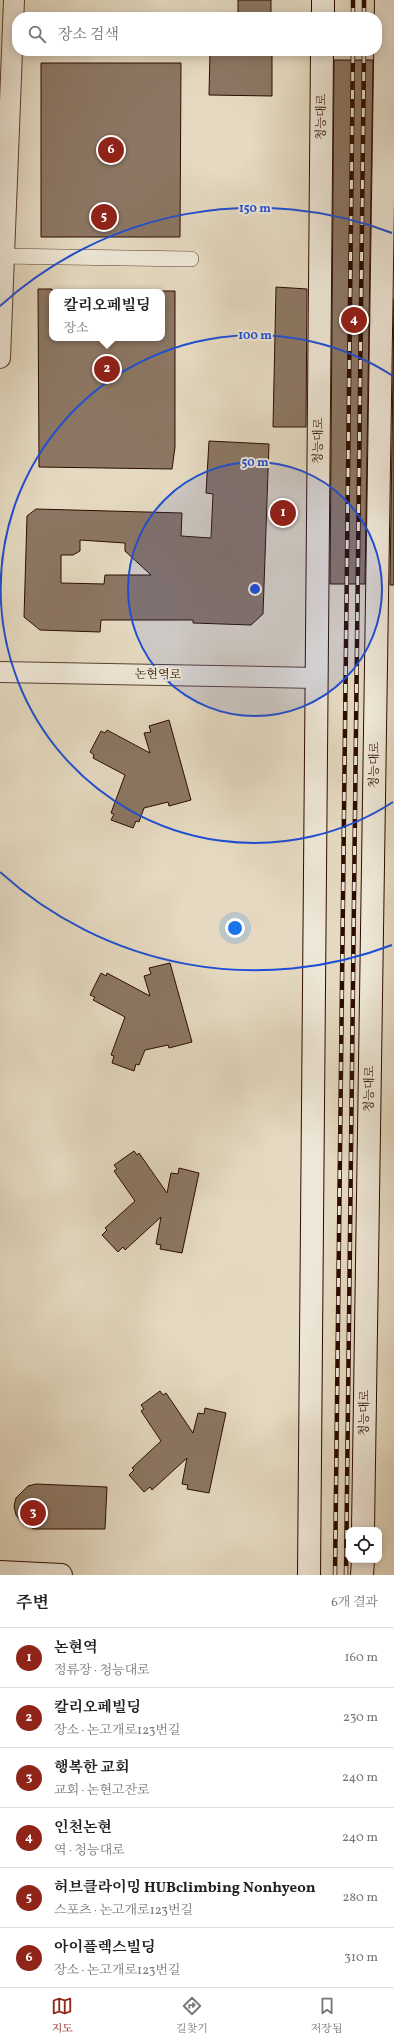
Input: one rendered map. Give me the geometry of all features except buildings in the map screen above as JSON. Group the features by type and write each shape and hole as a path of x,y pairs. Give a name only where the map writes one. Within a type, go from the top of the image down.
{"main road":[{"path":"323,0 323,12"},
{"name":"청능대로","path":"363,1527 386,0"},
{"name":"청능대로","path":"309,1575 322,56"},
{"path":"362,1575 363,1563"},
{"path":"0,1572 61,1575"}],"street":[{"path":"13,12 14,0"},
{"path":"0,358 2,256 12,43"},
{"path":"2,256 191,258"},
{"name":"논현역로","path":"0,672 317,678"}],"railway":[{"path":"353,0 353,12"},
{"path":"364,0 364,12"},
{"path":"335,1575 353,56"},
{"path":"346,1575 364,56"}],"place":[{"name":"아이플렉스빌딩","path":"111,150"},
{"name":"허브클라이밍 HUBclimbing Nonhyeon","path":"104,217"},
{"name":"인천논현","path":"354,320"},
{"name":"칼리오페빌딩","path":"107,369"},
{"name":"논현역","path":"283,513"},
{"name":"행복한 교회","path":"33,1513"}]}
